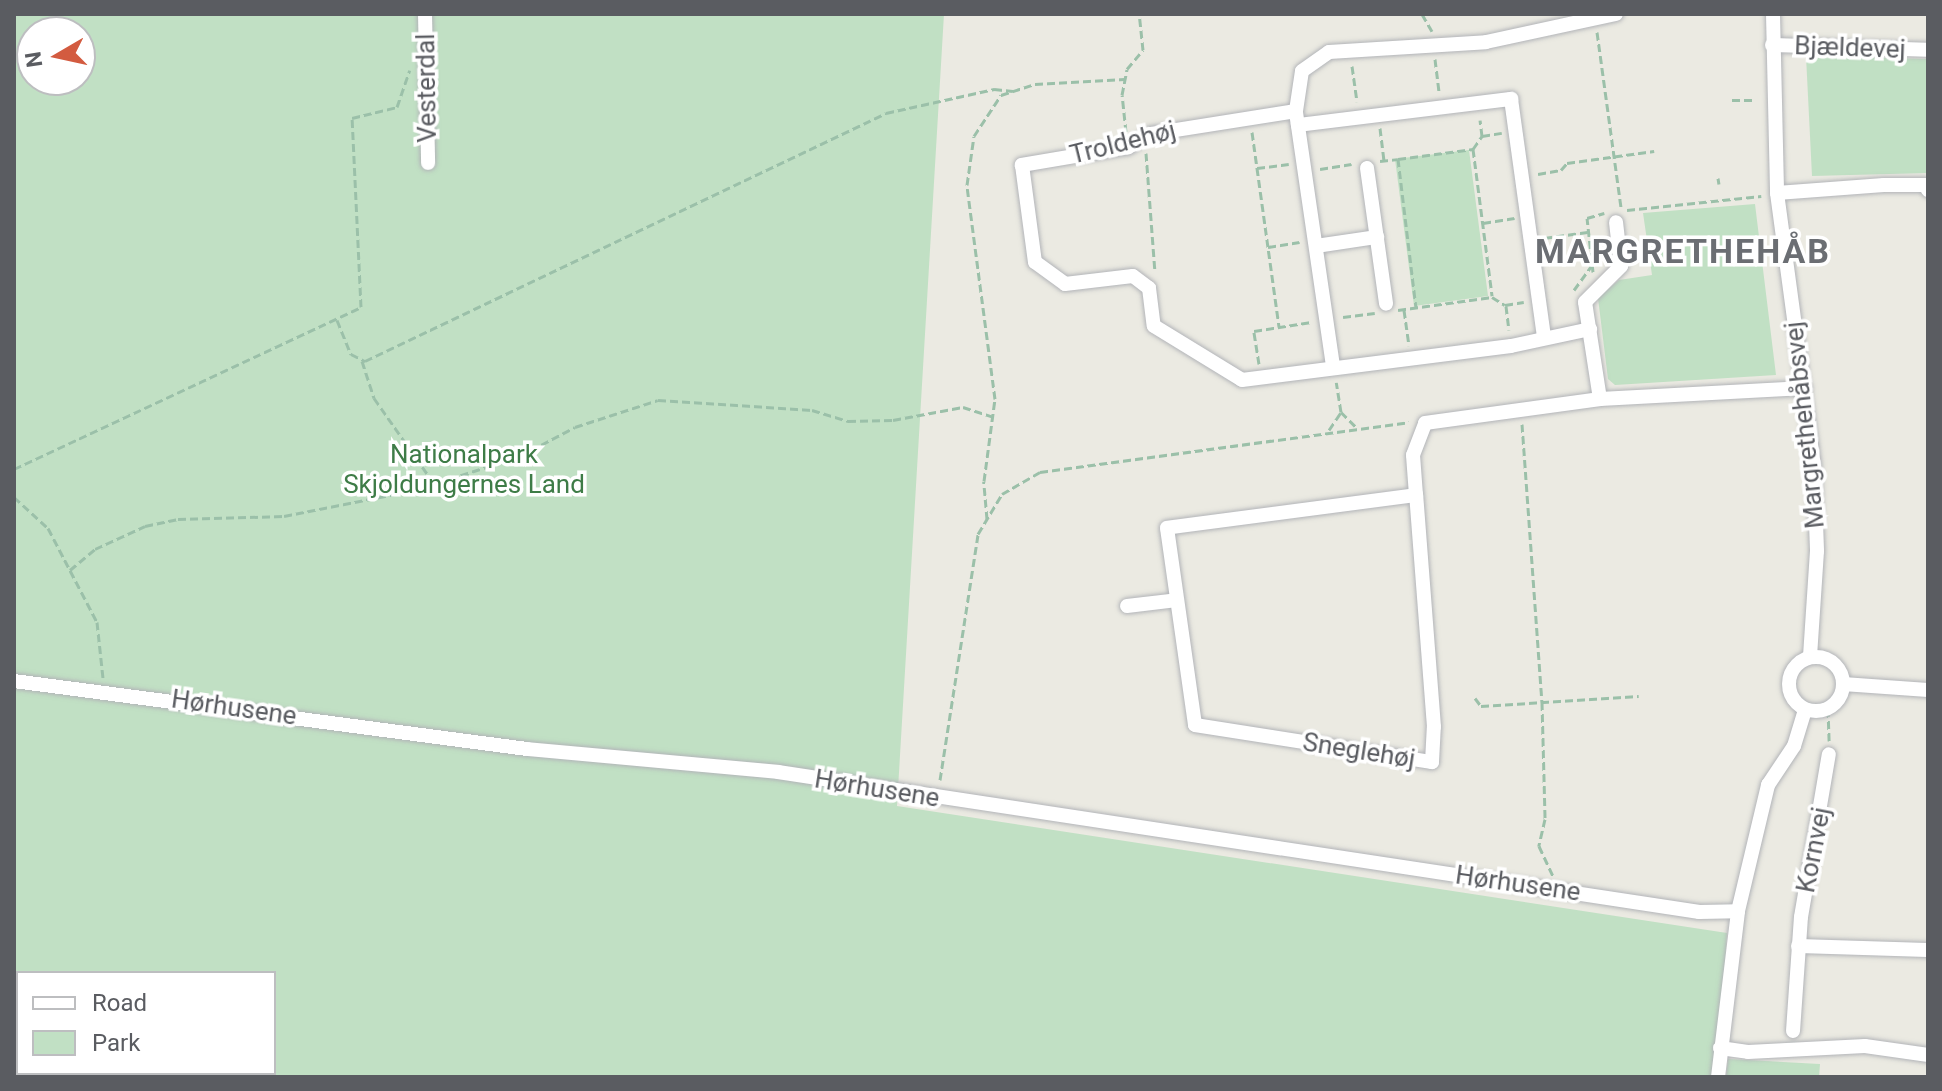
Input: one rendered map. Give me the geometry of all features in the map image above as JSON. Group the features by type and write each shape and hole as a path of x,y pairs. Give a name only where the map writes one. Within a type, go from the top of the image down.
{"street":[{"name":"Vesterdal","path":"425,14 428,163"},
{"path":"1333,366 1297,118 1302,71 1314,59 1350,50 1486,42 1616,14"},
{"name":"Margrethehåbsvej","path":"1773,14 1777,193 1805,388 1817,543 1810,657"},
{"name":"Bjældevej","path":"1772,45 1928,50"},
{"name":"Troldehøj","path":"1149,288 1133,276 1065,284 1035,262 1022,165 1128,147 1144,137 1250,118 1359,118 1511,99 1544,336"},
{"path":"1367,168 1386,304"},
{"path":"1777,193 1884,185 1925,185 1928,190"},
{"path":"1600,399 1585,302 1621,266 1618,216"},
{"path":"1315,243 1377,237"},
{"path":"1149,288 1154,326 1242,380 1333,366 1511,346 1544,336 1590,329"},
{"path":"1425,423 1600,399 1805,388"},
{"name":"Sneglehøj","path":"1416,495 1167,528 1195,725 1432,762 1434,727 1413,455 1425,423"},
{"path":"1127,606 1177,600"},
{"path":"1810,657 1833,663 1843,684 1839,698 1828,709 1805,710 1791,696 1789,676 1810,657"},
{"name":"Hørhusene","path":"14,681 103,690 527,749 778,772 937,799 1699,912 1738,911"},
{"path":"1843,684 1928,690"},
{"path":"1718,1077 1738,911 1768,785 1794,746 1805,710"},
{"name":"Kornvej","path":"1793,1031 1798,946 1829,754"},
{"path":"1798,946 1928,950"},
{"path":"1720,1048 1748,1052 1865,1046 1928,1055"}],"path":[{"path":"1128,147 1125,79 1127,69 1143,50 1139,14"},
{"path":"1422,14 1436,43 1441,108"},
{"path":"1595,17 1614,156 1618,216"},
{"path":"14,469 361,307 352,118 397,107 417,52 426,50"},
{"path":"1350,50 1359,118"},
{"path":"987,519 984,481 994,385 985,348 967,185 982,117 1001,95 1035,84 1125,79"},
{"path":"362,361 886,113 994,89 1013,91"},
{"path":"1732,100 1754,100"},
{"path":"1378,115 1384,160"},
{"path":"1250,118 1279,327"},
{"path":"1482,136 1473,149 1492,297"},
{"path":"1144,137 1156,284 1149,288"},
{"path":"1398,159 1473,149"},
{"path":"1522,177 1614,156 1654,151"},
{"path":"1257,168 1303,162"},
{"path":"1718,178 1719,184"},
{"path":"1592,265 1588,232 1590,216 1618,216 1777,193"},
{"path":"1483,223 1527,217"},
{"path":"1531,239 1588,232"},
{"path":"1268,247 1315,243"},
{"path":"1260,377 1254,331 1492,297 1505,305 1539,300"},
{"path":"1505,305 1511,346"},
{"path":"1404,309 1410,357"},
{"path":"337,320 351,354 362,361 374,398 433,482"},
{"path":"1333,366 1341,412 1356,427"},
{"path":"70,570 95,549 145,526 178,519 320,511 499,464 575,427 658,400 812,410 848,421 893,420 963,407 993,417"},
{"path":"1521,408 1542,702 1545,819 1539,846 1560,890"},
{"path":"1328,431 1341,412"},
{"path":"937,799 978,534 1002,494 1040,472 1402,421 1425,423"},
{"path":"14,497 48,528 97,622 103,690"},
{"path":"1475,698 1481,706 1639,696"},
{"path":"1828,709 1829,754"}],"green space":[{"name":"Nationalpark Skjoldungernes Land","path":"14,14 944,14 897,806 1727,933 1718,1077 14,1077"},
{"path":"1806,56 1928,59 1928,173 1812,176"},
{"path":"1469,150 1488,296 1414,306 1395,159"},
{"path":"1755,204 1776,375 1615,385 1608,379 1598,298 1619,280 1652,275 1643,213"},
{"path":"1728,1059 1820,1064 1819,1077 1726,1077"}],"district":[{"name":"MARGRETHEHÅB","path":"1683,252"}]}
